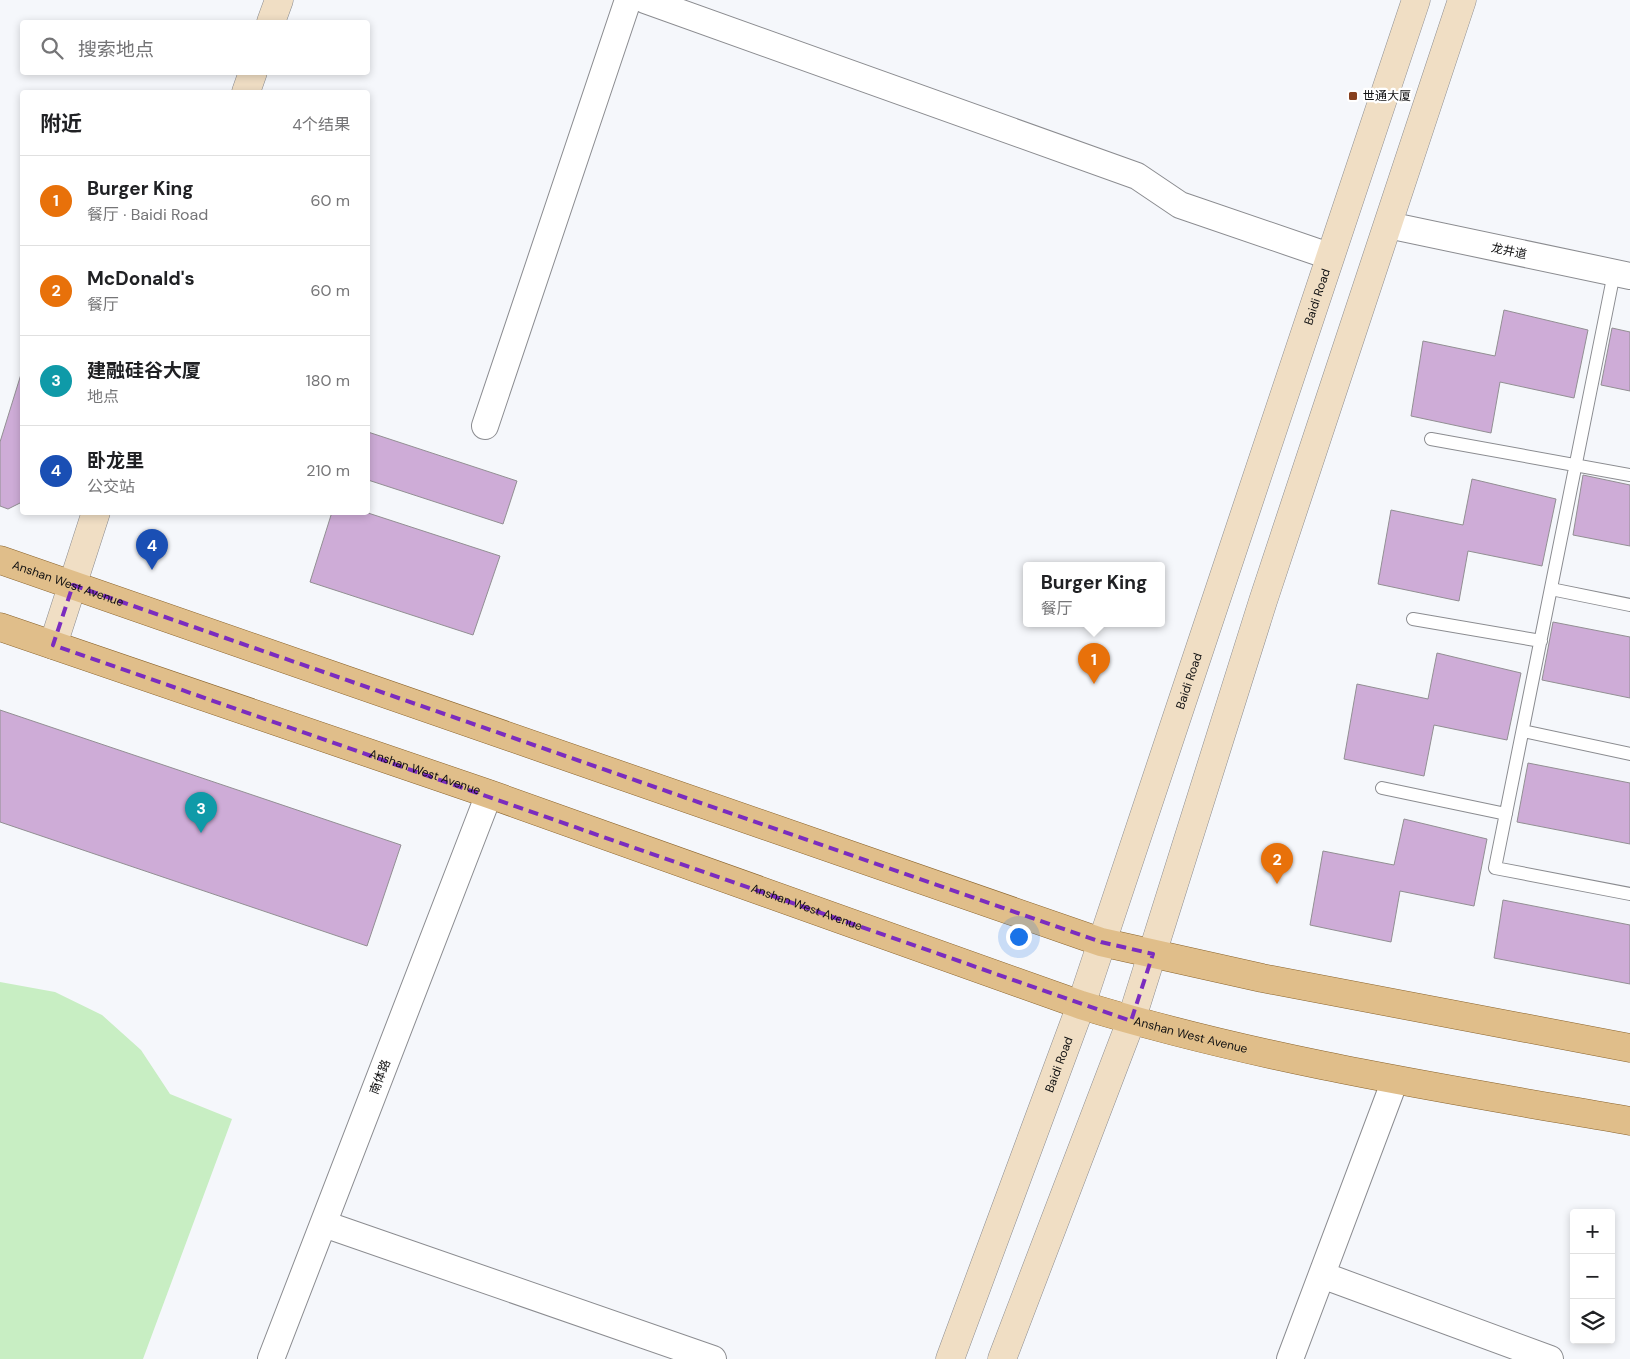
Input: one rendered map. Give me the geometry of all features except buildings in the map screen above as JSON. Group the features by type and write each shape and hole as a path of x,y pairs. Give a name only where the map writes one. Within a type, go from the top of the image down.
{"main road":[{"path":"272,20 279,0"},
{"name":"Baidi Road","path":"950,1359 1081,1005 1220,591 1329,256 1416,0"},
{"path":"1002,1359 1131,1021 1263,601 1462,0"},
{"path":"247,90 252,75"},
{"path":"54,645 95,515"},
{"name":"Anshan West Avenue","path":"0,560 1101,942 1262,978 1630,1048"},
{"name":"Anshan West Avenue","path":"0,627 489,794 1081,1005 1131,1021 1221,1044 1395,1080 1630,1121"}],"street":[{"path":"485,426 628,0"},
{"path":"645,0 1137,176 1180,205 1329,256"},
{"name":"龙井道","path":"1388,226 1622,275"},
{"name":"南体路","path":"271,1359 489,794"},
{"path":"1290,1359 1395,1080"},
{"path":"324,1224 713,1359"},
{"path":"1322,1275 1550,1359"}],"lane":[{"path":"1622,275 1576,464 1495,868 1630,894"},
{"path":"1430,439 1576,464 1630,476"},
{"path":"1551,589 1630,605"},
{"path":"1412,619 1541,641"},
{"path":"1523,731 1630,754"},
{"path":"1382,788 1506,814"}],"highlighted area":[{"path":"73,585 1101,942 1153,954 1131,1021 53,645"}],"green space":[{"path":"0,982 55,992 102,1015 141,1050 170,1094 232,1119 143,1359 0,1359"}],"place":[{"name":"世通大厦","path":"1353,96"},
{"name":"卧龙里","path":"152,570"},
{"name":"Burger King","path":"1094,684"},
{"name":"建融硅谷大厦","path":"201,833"},
{"name":"McDonald's","path":"1277,884"}]}
